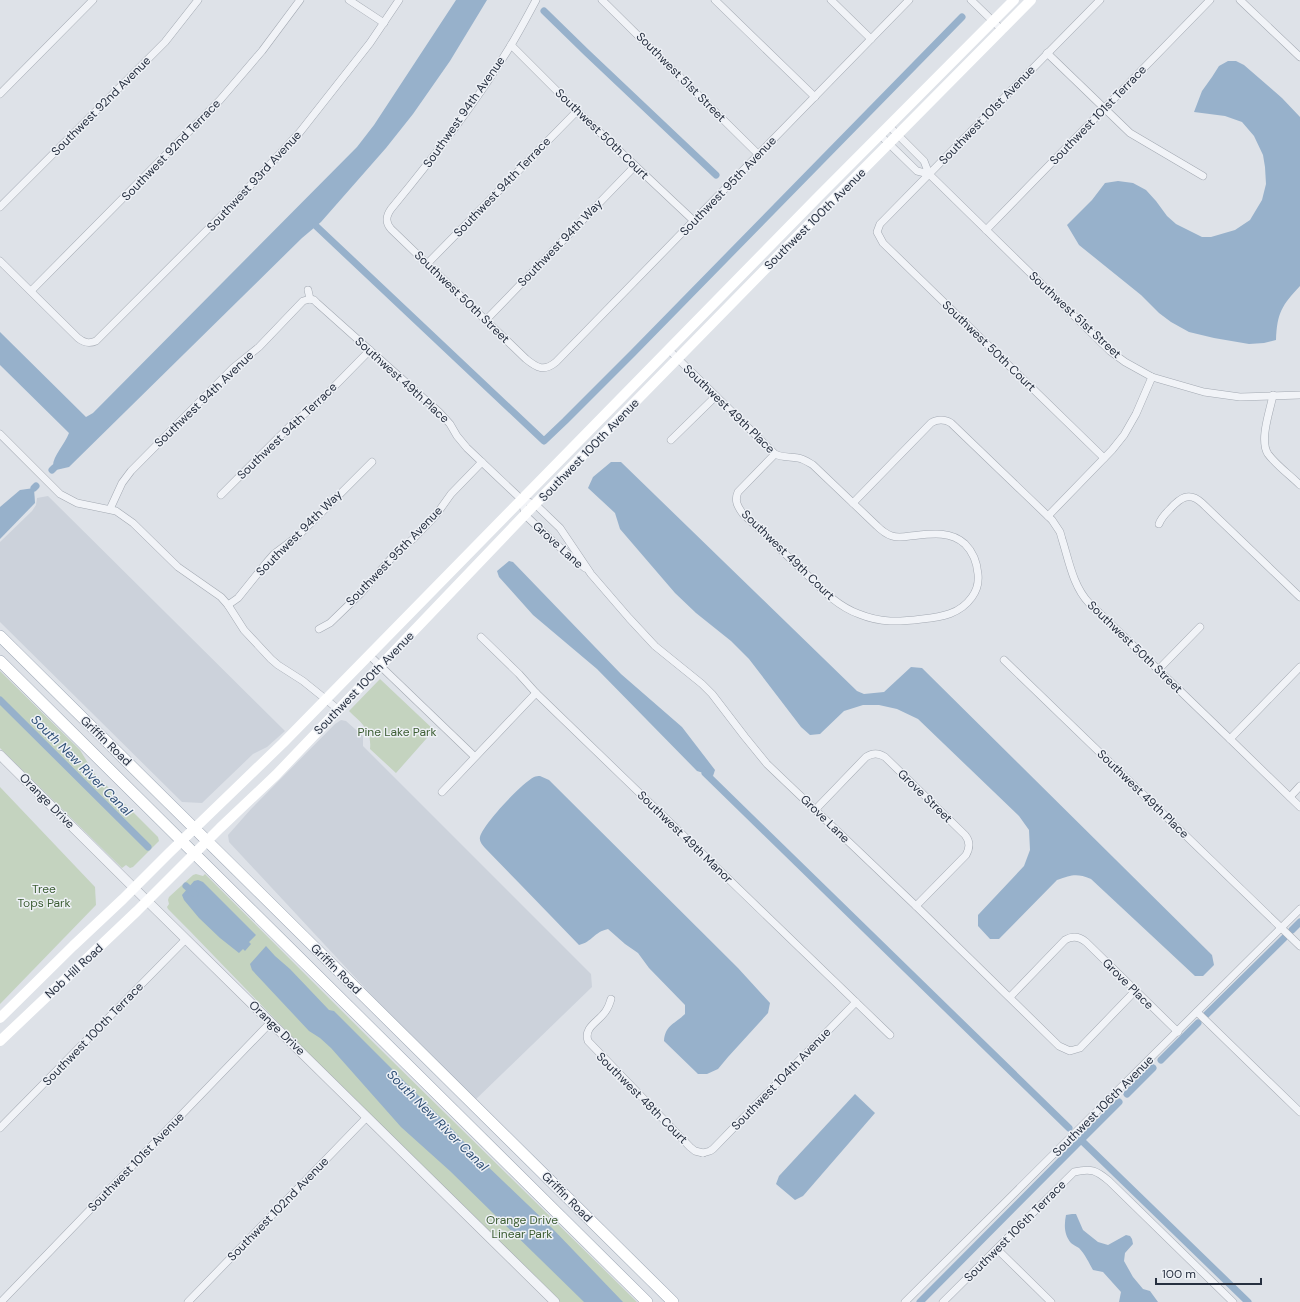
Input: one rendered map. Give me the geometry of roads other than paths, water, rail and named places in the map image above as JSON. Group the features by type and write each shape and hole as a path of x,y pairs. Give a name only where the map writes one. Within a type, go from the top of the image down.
{"main road":[{"name":"Southwest 100th Avenue","path":"134,888 370,656 1014,0"},
{"name":"Southwest 100th Avenue","path":"147,901 194,853 276,775 535,504 1031,0"},
{"name":"Griffin Road","path":"0,636 673,1302"},
{"name":"Griffin Road","path":"0,661 648,1302"},
{"name":"Nob Hill Road","path":"0,1018 134,888"},
{"name":"Nob Hill Road","path":"0,1041 147,901"},
{"path":"434,1090 462,1106 468,1106 472,1103"},
{"path":"485,1141 494,1139 514,1145"}],"street":[{"path":"0,94 93,0"},
{"name":"Southwest 92nd Avenue","path":"0,207 165,42 198,0"},
{"name":"Southwest 92nd Terrace","path":"31,291 220,100 262,51 300,0"},
{"path":"350,0 384,24"},
{"name":"Southwest 93rd Avenue","path":"31,291 78,338 89,343 96,341 280,155 327,99 384,24 399,0"},
{"name":"Southwest 94th Avenue","path":"386,220 391,209 460,120 511,45 536,0"},
{"name":"Southwest 51st Street","path":"602,0 759,154"},
{"path":"715,0 815,97"},
{"path":"831,0 871,39"},
{"name":"Southwest 95th Avenue","path":"544,368 549,367 556,362 910,0"},
{"path":"971,0 1002,30"},
{"name":"Southwest 101st Avenue","path":"877,232 880,224 1100,0"},
{"name":"Southwest 101st Terrace","path":"986,230 1210,0"},
{"path":"1240,0 1300,57"},
{"name":"Southwest 50th Court","path":"511,45 635,166 694,221"},
{"path":"1047,53 1104,110 1130,133 1203,176"},
{"name":"Southwest 94th Terrace","path":"427,264 577,110"},
{"name":"Southwest 51st Street","path":"889,126 924,161 929,174 1110,350 1125,362 1152,377 1204,392 1240,397 1300,395"},
{"name":"Southwest 51st Street","path":"880,135 917,171 929,174"},
{"name":"Southwest 94th Way","path":"486,320 635,166"},
{"name":"Southwest 50th Street","path":"386,220 386,223 391,229 486,320 532,363 536,366 544,368"},
{"name":"Southwest 50th Court","path":"877,232 883,243 1104,458"},
{"path":"0,261 31,291"},
{"path":"308,290 310,299"},
{"name":"Southwest 94th Avenue","path":"110,509 122,483 136,465 233,368 258,347 304,301 310,299"},
{"name":"Southwest 49th Place","path":"310,299 318,303 446,418 462,442 522,500"},
{"name":"Southwest 94th Terrace","path":"222,495 293,423 318,403 370,350"},
{"name":"Southwest 49th Place","path":"669,350 775,454 779,456 806,460 820,471 877,526 893,536 899,537 940,534 957,538 964,543 973,555 976,562 979,579"},
{"path":"1048,516 1121,439 1131,424 1152,377"},
{"path":"1273,395 1264,441 1266,450 1273,459 1300,485"},
{"path":"671,440 716,396"},
{"name":"Southwest 50th Street","path":"853,503 934,421 945,420 951,423 1052,520 1060,532 1076,584 1082,594 1100,614 1300,807"},
{"path":"0,434 60,494 83,505 110,509 133,523 178,566 217,594 228,605 241,627 271,659 303,681 339,710"},
{"name":"Southwest 49th Court","path":"775,454 738,492 736,496 736,504 743,514 824,592 839,604 858,614 879,620 898,622 941,617 956,612 970,601 975,592 979,579"},
{"name":"Southwest 94th Way","path":"228,605 238,598 271,558 298,536 372,462"},
{"name":"Southwest 95th Avenue","path":"319,629 330,623 360,594 396,553 413,539 436,515 451,494 482,462"},
{"path":"1159,524 1163,515 1177,501 1185,497 1194,497 1300,597"},
{"name":"Grove Lane","path":"591,574 553,542 525,515 522,500 535,504 560,528 605,592 642,633 712,694 763,760 916,906 1059,1046 1073,1051 1078,1049 1136,991"},
{"path":"1158,670 1200,627"},
{"name":"Southwest 49th Manor","path":"481,637 536,693 890,1035"},
{"path":"370,656 474,756"},
{"name":"Southwest 49th Place","path":"1004,660 1300,946"},
{"path":"1230,739 1300,667"},
{"path":"442,792 460,774 474,756 536,693"},
{"name":"Grove Street","path":"815,810 869,755 874,754 885,757 965,835 968,840 969,845 966,855 916,906"},
{"name":"Orange Drive","path":"0,755 555,1302"},
{"path":"1290,797 1300,786"},
{"name":"Southwest 106th Avenue","path":"905,1302 1300,909"},
{"name":"Grove Place","path":"1010,998 1063,942 1070,938 1078,937 1086,942 1178,1032"},
{"name":"Southwest 100th Terrace","path":"0,1128 186,939"},
{"name":"Southwest 48th Court","path":"611,999 607,1010 590,1027 587,1033 586,1037 590,1045 690,1147 704,1156"},
{"name":"Southwest 104th Avenue","path":"704,1156 707,1152 713,1149 856,1002"},
{"path":"1197,1012 1300,1112"},
{"name":"Southwest 101st Avenue","path":"1,1302 271,1022"},
{"name":"Southwest 102nd Avenue","path":"188,1302 367,1117"},
{"name":"Southwest 106th Terrace","path":"943,1302 1074,1172 1092,1170 1099,1172 1109,1181 1233,1302"},
{"path":"997,1249 1051,1302"}],"water":[{"path":"456,0 487,0 450,61 413,114 386,148 321,222 302,238 69,467 56,470 53,467 53,463 69,433 0,365 0,332 86,417 93,413 357,147 374,125"},
{"path":"1228,61 1236,61 1244,65 1282,98 1300,117 1300,286 1285,304 1279,316 1276,340 1264,343 1249,344 1214,338 1189,332 1171,322 1159,313 1141,295 1079,245 1067,225 1092,200 1105,183 1118,181 1133,183 1146,190 1167,216 1176,224 1202,237 1211,237 1235,230 1250,220 1262,200 1266,184 1263,155 1254,136 1242,122 1225,116 1194,112 1202,91 1219,66"},
{"path":"611,462 621,462 857,691 864,694 884,692 911,667 922,668 1212,955 1214,965 1203,976 1195,976 1091,879 1078,875 1057,880 999,939 990,939 978,926 978,915 1024,866 1030,850 1029,830 1019,816 918,719 897,709 879,705 863,705 844,711 820,734 810,735 801,727 749,659 731,641 696,613 675,593 620,529 615,513 588,488 593,477"},
{"path":"34,488 35,503 0,539 0,507 20,490"},
{"path":"509,561 513,562 621,674 682,727 715,770 713,776 697,771 597,669 533,615 499,577 497,571"},
{"path":"540,776 549,780 738,968 770,1003 768,1013 718,1069 707,1074 698,1074 664,1041 668,1028 685,1014 685,1005 649,968 638,953 608,929 599,932 587,942 579,945 482,844 480,837 495,814 512,795 528,781"},
{"path":"198,880 203,882 256,935 249,942 251,944 245,951 243,949 239,953 220,938 199,918 184,900 182,895 194,881"},
{"path":"266,946 329,1010 334,1011 478,1157 551,1227 623,1302 584,1302 450,1171 401,1127 331,1048 309,1031 252,970 250,964"},
{"path":"855,1094 875,1113 803,1196 795,1200 776,1184 779,1176"},
{"path":"1076,1214 1083,1230 1098,1242 1108,1245 1126,1235 1130,1236 1133,1244 1125,1253 1124,1261 1133,1277 1143,1289 1150,1291 1158,1302 1119,1302 1121,1292 1103,1272 1093,1270 1081,1250 1072,1244 1067,1237 1065,1230 1065,1219 1066,1215"}],"waterway":[{"path":"544,11 716,175"},
{"path":"316,226 544,441 633,353 962,17"},
{"name":"South New River Canal","path":"0,700 148,847"},
{"path":"705,773 1069,1128"},
{"name":"South New River Canal","path":"186,886 195,894"},
{"path":"1292,930 1300,922"},
{"path":"1206,1015 1284,938"},
{"path":"1161,1060 1198,1023"},
{"path":"1127,1094 1153,1068"},
{"path":"1077,1136 1081,1140 1119,1102"},
{"path":"920,1302 1081,1140 1248,1302"}],"park label":[{"name":"Pine Lake Park","path":"397,732"},
{"name":"Tree Tops Park","path":"44,896"},
{"name":"Orange Drive Linear Park","path":"522,1227"}]}
